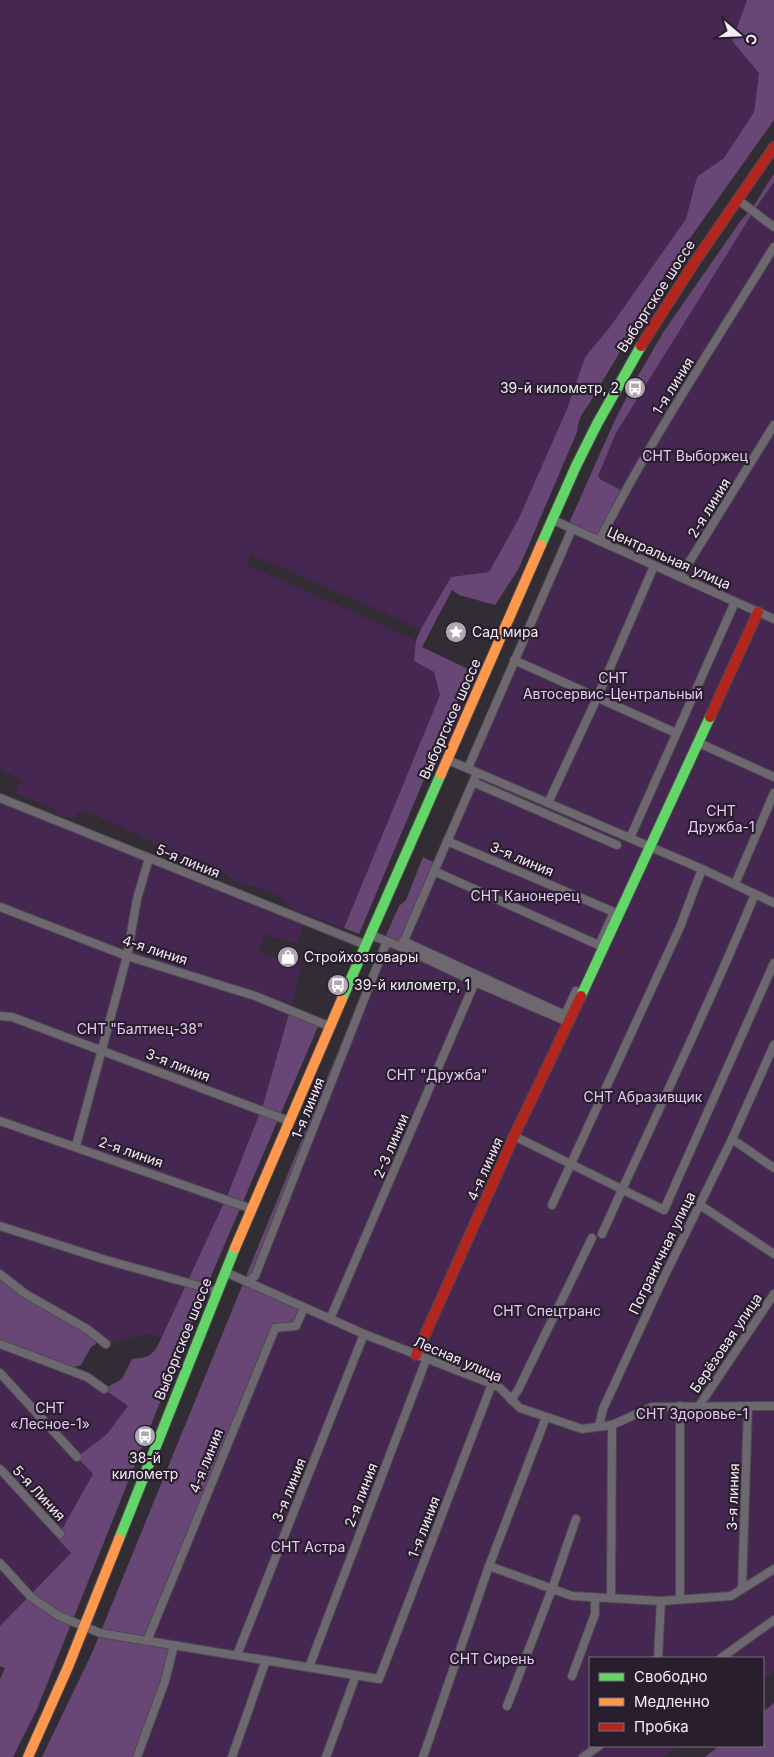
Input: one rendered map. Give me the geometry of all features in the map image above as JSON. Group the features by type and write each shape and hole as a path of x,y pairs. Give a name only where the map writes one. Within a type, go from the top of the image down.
{"main road":[{"name":"Выборгское шоссе","path":"28,1757 84,1626 217,1291 252,1208 579,459 603,411 653,324 774,147"},
{"name":"4-я линия","path":"421,1358 514,1136 758,612"}],"street":[{"path":"737,199 774,227"},
{"name":"1-я линия","path":"599,540 650,446 774,247"},
{"name":"2-я линия","path":"680,577 774,425"},
{"name":"Центральная улица","path":"552,520 772,618"},
{"path":"468,768 572,528"},
{"path":"548,803 597,698 654,566"},
{"path":"630,838 735,602"},
{"path":"772,618 774,609"},
{"path":"514,660 676,733"},
{"path":"699,742 774,777"},
{"path":"448,760 702,869 774,903"},
{"path":"402,944 477,773"},
{"path":"473,782 617,845"},
{"path":"735,884 774,793"},
{"name":"5-я линия","path":"0,798 366,945"},
{"name":"3-я линия","path":"447,841 614,912 602,946"},
{"path":"76,1146 127,956 137,899 149,858"},
{"path":"552,1205 676,936 702,869"},
{"path":"434,871 602,946"},
{"path":"602,1234 726,966 755,894"},
{"name":"4-я линия","path":"0,907 127,956 255,996 331,1027"},
{"path":"371,935 402,944 565,1015 576,991"},
{"name":"1-я линия","path":"248,1282 255,1276 387,941"},
{"path":"402,944 475,982 568,1022"},
{"path":"514,1136 664,1210 774,963"},
{"name":"2-3 линии","path":"330,1319 475,982"},
{"name":"3-я линия","path":"0,1016 12,1017 289,1121"},
{"name":"Пограничная улица","path":"599,1426 603,1409 663,1279 732,1139 774,1045"},
{"name":"2-я линия","path":"0,1121 252,1208"},
{"path":"732,1139 774,1168"},
{"path":"700,1205 774,1254"},
{"path":"0,1226 106,1260 217,1291"},
{"path":"511,1400 518,1390 592,1238"},
{"name":"Лесная улица","path":"225,1272 421,1358 492,1384 500,1388 520,1408 582,1429 612,1425 652,1407 774,1406"},
{"path":"0,1274 24,1293 67,1317 106,1344"},
{"name":"Берёзовая улица","path":"699,1406 774,1294"},
{"name":"4-я линия","path":"147,1641 274,1330 275,1328 296,1326 304,1308"},
{"name":"3-я линия","path":"237,1655 364,1334"},
{"path":"0,1344 87,1377 104,1389"},
{"name":"2-я линия","path":"309,1667 421,1358"},
{"path":"0,1373 77,1457"},
{"name":"1-я линия","path":"356,1675 379,1678 492,1384"},
{"path":"680,1406 680,1599"},
{"name":"3-я линия","path":"742,1588 748,1406"},
{"path":"424,1757 489,1566 546,1417"},
{"path":"612,1425 612,1598"},
{"name":"5-я Линия","path":"0,1468 60,1534"},
{"path":"507,1706 552,1590 576,1519"},
{"path":"0,1563 31,1597 59,1616 100,1633 356,1675 326,1757"},
{"path":"489,1566 572,1596 661,1601 730,1596 774,1569"},
{"path":"572,1676 594,1614 595,1598"},
{"path":"658,1657 661,1601"},
{"path":"722,1657 774,1620"},
{"path":"137,1757 165,1682 174,1645"},
{"path":"232,1757 266,1660"},
{"path":"583,1757 598,1747"}],"green space":[{"path":"0,0 747,0 732,41 759,73 754,112 724,158 697,177 686,219 610,327 585,357 567,409 519,518 489,572 451,577 421,629 251,554 247,565 416,640 414,661 434,672 440,695 344,928 293,910 278,894 237,882 210,865 195,861 84,810 70,819 57,814 56,809 16,793 21,780 0,769"},
{"path":"774,182 774,1671 764,1679 764,1657 589,1657 589,1747 677,1747 663,1757 137,1757 150,1641 249,1282 388,941 401,947 475,778 469,769 573,527 624,492 600,479 598,476 616,433 755,209"},
{"name":"СНТ \"Балтиец-38\"","path":"0,798 305,921 297,944 264,934 258,952 302,966 263,1105 228,1194 161,1337 145,1334 106,1344 0,1274"},
{"name":"СНТ «Лесное-1»","path":"0,1344 102,1386 128,1406 107,1434 77,1457 93,1474 57,1537 71,1553 0,1626"}],"shaded area":[{"path":"747,0 774,0 774,120 676,258 631,329 624,345 584,410 577,432 519,568 495,605 459,595 452,590 422,647 470,670 359,934 344,928 440,695 434,672 414,661 416,640 421,629 451,577 489,572 519,518 567,409 585,357 610,327 686,219 697,177 724,158 754,112 759,73 732,41"},
{"path":"774,174 774,182 755,209 616,433 598,476 600,479 624,492 598,540 571,525 570,521 615,420 664,331 742,219 755,204"},
{"path":"423,857 437,864 401,947 388,942 249,1281 303,1307 296,1326 275,1328 148,1639 172,1646 137,1757 42,1757 92,1653 379,951 399,906 406,900"},
{"path":"290,1010 320,1022 205,1290 37,1709 13,1757 0,1757 0,1679 5,1668 0,1666 0,1626 71,1553 57,1538 93,1474 77,1457 107,1434 128,1406 104,1389 122,1379 132,1359 148,1356 158,1345 228,1194 263,1105"},
{"path":"0,1274 99,1338 96,1344 91,1347 81,1365 67,1369 0,1344"},
{"path":"774,1703 774,1757 705,1757 718,1747 764,1747 764,1711"}],"traffic: fast":[{"path":"541,545 597,424 641,346"},
{"path":"581,996 710,717"},
{"path":"342,999 441,774"},
{"path":"119,1539 235,1248"}],"traffic: slow":[{"path":"441,774 541,545"},
{"path":"235,1248 342,999"},
{"path":"28,1757 68,1667 119,1539"}],"traffic: jam":[{"path":"641,346 694,263 774,147"},
{"path":"710,717 758,612"},
{"path":"416,1355 514,1136 581,996"}],"place":[{"name":"39-й километр, 2","path":"635,388"},
{"name":"Сад мира","path":"456,632"},
{"name":"Стройхозтовары","path":"288,957"},
{"name":"39-й километр, 1","path":"338,985"},
{"name":"38-й километр","path":"145,1436"}],"park label":[{"name":"СНТ Выборжец","path":"695,456"},
{"name":"СНТ Автосервис-Центральный","path":"613,686"},
{"name":"СНТ Дружба-1","path":"721,820"},
{"name":"СНТ Канонерец","path":"525,896"},
{"name":"СНТ \"Дружба\"","path":"437,1075"},
{"name":"СНТ Абразивщик","path":"643,1097"},
{"name":"СНТ Спецтранс","path":"547,1311"},
{"name":"СНТ Здоровье-1","path":"692,1414"},
{"name":"СНТ Астра","path":"308,1547"},
{"name":"СНТ Сирень","path":"492,1659"}]}
